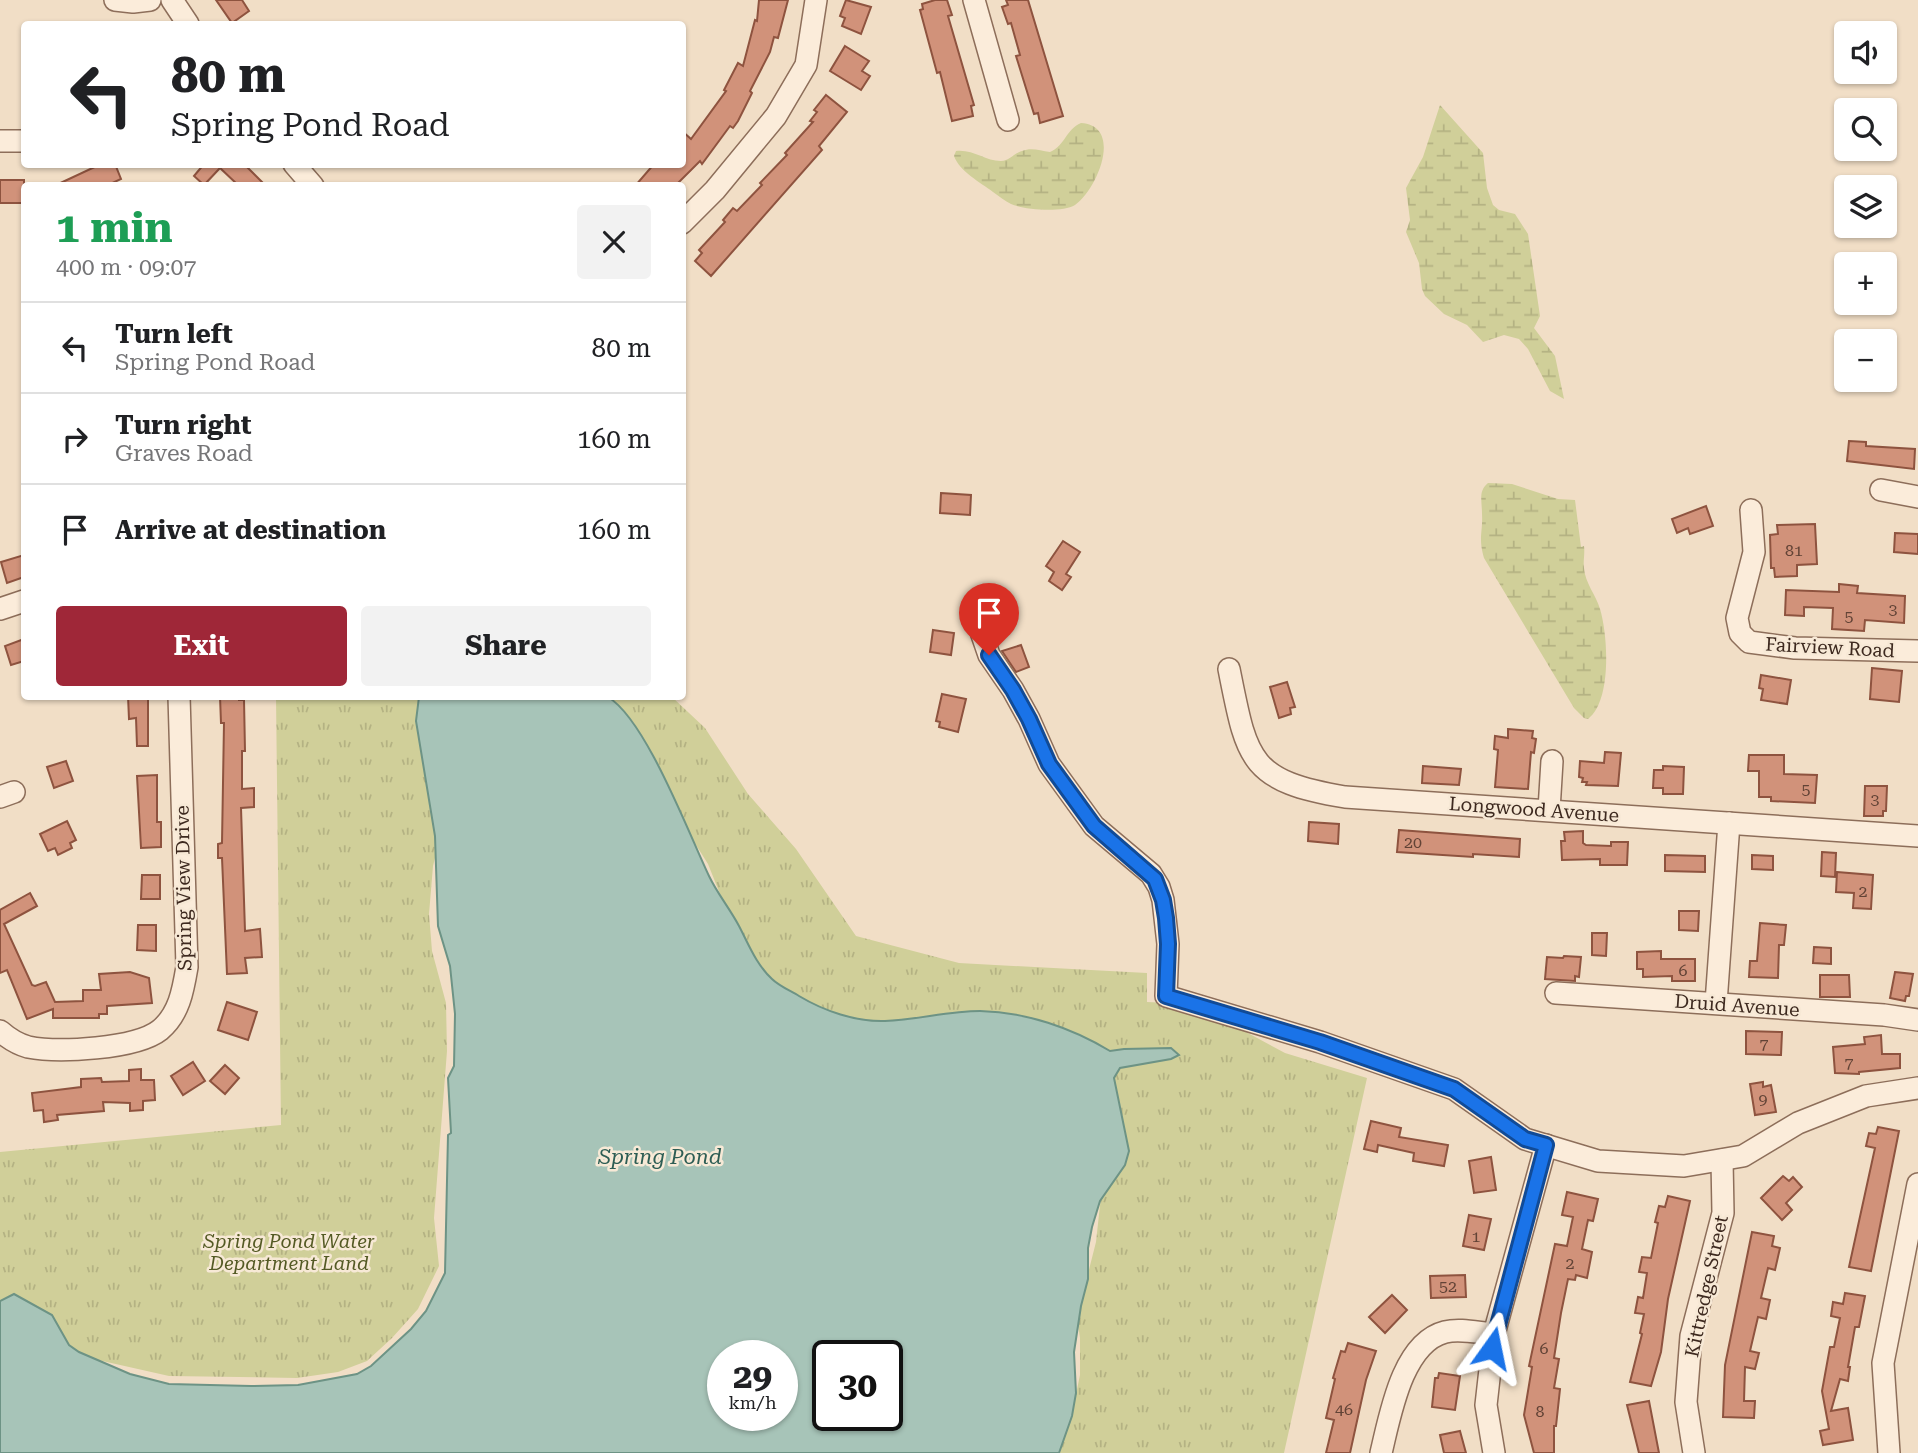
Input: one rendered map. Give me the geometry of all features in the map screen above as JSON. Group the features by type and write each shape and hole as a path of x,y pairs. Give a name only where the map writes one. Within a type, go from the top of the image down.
{"street":[{"path":"115,0 150,0"},
{"path":"172,0 186,21"},
{"path":"686,219 722,181 782,106 806,65 816,0"},
{"path":"974,0 1008,120"},
{"path":"0,141 21,141"},
{"path":"297,168 310,182"},
{"path":"1881,489 1918,496"},
{"name":"Fairview Road","path":"1751,510 1754,552 1737,618 1740,634 1749,642 1784,647 1918,651"},
{"path":"0,609 21,602"},
{"path":"979,626 989,655 1024,709 1049,764 1094,826 1155,879 1166,918 1166,996 1320,1042 1454,1089 1525,1139 1598,1161 1684,1166 1743,1156 1798,1123 1866,1096 1918,1088"},
{"name":"Longwood Avenue","path":"1229,669 1237,711 1250,752 1259,765 1273,776 1311,792 1345,797 1918,836"},
{"name":"Spring View Drive","path":"0,1031 17,1043 29,1047 55,1049 119,1046 144,1039 158,1031 170,1020 178,1007 187,967 179,700"},
{"path":"1549,810 1552,761"},
{"path":"1716,1003 1729,823"},
{"name":"Druid Avenue","path":"1556,993 1884,1015 1918,1020"},
{"path":"1494,1453 1486,1405 1494,1334 1546,1145"},
{"name":"Kittredge Street","path":"1694,1453 1686,1402 1691,1336 1723,1213 1722,1160"},
{"path":"1889,1453 1883,1363 1918,1184"},
{"path":"1381,1453 1400,1383 1411,1361 1424,1345 1436,1335 1449,1331 1494,1334"}],"green space":[{"path":"1440,105 1483,153 1487,188 1493,205 1499,210 1515,214 1528,234 1540,316 1534,328 1555,356 1564,399 1550,391 1528,349 1519,339 1504,335 1483,342 1467,325 1444,314 1425,296 1422,289 1419,263 1406,232 1410,220 1406,188 1423,157"},
{"path":"1081,123 1094,127 1101,135 1104,146 1098,173 1091,186 1075,205 1069,208 1043,210 1011,204 966,172 954,156 956,151 962,151 1001,161 1026,150 1050,152"},
{"path":"1488,483 1512,484 1558,499 1575,500 1581,547 1584,546 1585,573 1603,620 1606,650 1601,698 1588,719 1574,708 1484,558 1481,540 1481,497"},
{"name":"Spring Pond Water Department Land","path":"276,700 422,700 437,850 429,914 432,951 446,1003 447,1051 434,1218 439,1266 418,1309 367,1361 338,1372 297,1378 169,1376 58,1351 20,1300 0,1301 0,1152 281,1125"},
{"path":"601,700 675,700 705,728 748,794 796,849 856,936 959,963 1147,973 1147,1002 1194,1004 1285,1053 1367,1078 1284,1453 1060,1453 1064,1424 1075,1399 1080,1375 1077,1317 1096,1242 1101,1196 848,1036 762,972 732,924 708,864 684,826 678,807 665,787 634,723 625,713"}],"water":[{"name":"Spring Pond","path":"419,700 612,700 637,728 665,779 712,882 753,954 778,984 819,1006 840,1014 874,1021 968,1011 997,1012 1048,1023 1080,1035 1110,1051 1171,1048 1179,1055 1171,1059 1120,1068 1114,1078 1129,1151 1125,1165 1100,1201 1092,1227 1088,1248 1088,1279 1074,1352 1076,1393 1072,1416 1059,1453 0,1453 0,1301 14,1294 52,1315 69,1345 79,1352 130,1374 169,1384 298,1385 357,1374 371,1366 411,1329 426,1311 445,1273 448,1135 451,1133 448,1078 454,1066 455,1014 450,966 438,926 435,836 416,721"}],"building":[{"path":"216,0 242,0 249,11 231,21"},
{"path":"759,0 788,0 778,38 774,37 770,52 750,91 752,93 733,128 730,126 702,164 700,161 679,182 638,182 651,168 686,168 686,135 691,139 726,91 724,90 738,63 743,66 755,20 757,21"},
{"path":"846,0 871,7 861,34 842,26 845,18 840,16"},
{"path":"947,0 952,15 948,16 974,105 971,106 973,116 952,121 920,10 923,9 922,4"},
{"path":"1006,0 1028,0 1063,116 1040,123 1038,113 1034,114 1016,56 1020,55 1011,23 1008,24 1002,7 1008,5"},
{"path":"845,46 869,61 862,71 870,76 861,90 830,71"},
{"path":"826,95 847,112 819,146 822,150 711,276 695,261 702,253 699,250 725,222 723,220 733,208 737,211 787,155 785,153 813,122 810,121 817,112 814,110"},
{"path":"92,168 117,168 121,179 115,182 63,182"},
{"path":"201,168 220,168 207,182 201,182 194,176"},
{"path":"220,168 248,168 262,182 235,182"},
{"path":"0,180 24,180 21,182 21,203 0,203"},
{"path":"1849,441 1866,442 1866,446 1915,449 1914,469 1847,461"},
{"path":"941,493 971,495 970,515 940,513"},
{"path":"1706,506 1713,526 1690,534 1688,528 1677,533 1672,519"},
{"path":"1815,524 1817,564 1797,565 1797,576 1775,577 1774,568 1771,568 1770,535 1778,534 1777,525"},
{"path":"1895,533 1918,534 1918,554 1894,552"},
{"path":"1063,541 1080,552 1066,574 1071,577 1062,590 1049,581 1054,572 1046,566"},
{"path":"21,556 21,578 7,583 1,562"},
{"path":"1839,584 1858,586 1857,593 1905,596 1904,623 1865,620 1864,631 1832,629 1833,608 1804,607 1804,616 1785,615 1786,590 1839,592"},
{"path":"933,630 954,633 951,655 930,652"},
{"path":"21,640 21,662 11,665 5,646"},
{"path":"1021,645 1029,667 1016,672 1002,651"},
{"path":"1872,668 1902,671 1899,702 1870,699"},
{"path":"1761,675 1791,680 1787,704 1761,700"},
{"path":"1287,682 1295,707 1290,708 1291,714 1279,718 1270,687"},
{"path":"942,694 966,699 958,732 939,727 940,722 936,721"},
{"path":"128,700 148,700 148,746 137,746 136,718 129,719"},
{"path":"220,700 244,700 245,751 242,751 242,789 254,788 254,807 241,808 245,931 260,929 262,957 245,958 247,973 227,974 222,858 218,858 218,844 222,843 224,723 221,723"},
{"path":"1508,729 1533,731 1532,738 1536,739 1534,753 1531,752 1528,789 1495,787 1498,750 1494,749 1495,736 1508,738"},
{"path":"1605,752 1621,753 1618,786 1586,785 1587,782 1582,782 1583,778 1579,777 1580,761 1604,763"},
{"path":"1749,755 1784,755 1784,774 1817,775 1815,803 1771,801 1771,797 1759,797 1759,771 1748,771"},
{"path":"66,761 73,781 54,788 47,767"},
{"path":"1423,766 1461,769 1459,785 1422,783"},
{"path":"1663,766 1684,767 1683,794 1663,794 1663,788 1653,788 1654,770 1663,770"},
{"path":"157,775 157,822 161,822 161,847 141,848 137,776"},
{"path":"1865,786 1887,786 1886,811 1883,811 1883,816 1864,816"},
{"path":"67,821 76,840 70,843 72,848 58,855 55,848 48,851 40,834"},
{"path":"1309,822 1339,824 1338,844 1308,841"},
{"path":"1399,830 1520,839 1519,857 1397,852"},
{"path":"1583,831 1583,843 1586,845 1611,846 1611,842 1628,842 1627,865 1600,865 1600,859 1562,860 1561,841 1565,841 1564,832"},
{"path":"1822,852 1836,853 1835,877 1821,876"},
{"path":"1665,855 1705,856 1705,872 1665,871"},
{"path":"1752,855 1773,856 1773,870 1752,869"},
{"path":"1837,872 1873,875 1871,909 1853,908 1854,893 1836,892"},
{"path":"142,875 160,875 160,899 141,899"},
{"path":"30,893 37,906 4,924 32,985 46,982 55,1002 83,1001 83,990 101,990 99,974 130,972 149,978 152,1003 107,1006 107,1014 99,1014 99,1018 53,1018 53,1009 27,1019 7,970 0,973 0,910"},
{"path":"1679,911 1699,911 1698,931 1679,930"},
{"path":"1760,923 1786,925 1784,945 1779,945 1778,978 1749,977 1750,961 1757,961"},
{"path":"138,925 156,925 156,951 137,950"},
{"path":"1592,933 1607,933 1606,956 1592,955"},
{"path":"1814,947 1831,948 1831,964 1813,963"},
{"path":"1661,951 1661,959 1695,959 1695,981 1672,981 1672,976 1643,977 1643,969 1637,969 1637,952"},
{"path":"1547,957 1581,957 1579,977 1575,976 1575,981 1545,979"},
{"path":"1895,972 1913,974 1909,996 1906,996 1905,1001 1890,998"},
{"path":"1820,975 1849,975 1850,997 1820,997"},
{"path":"227,1002 257,1012 248,1040 218,1030"},
{"path":"1746,1031 1782,1032 1781,1055 1746,1054"},
{"path":"1881,1035 1882,1054 1900,1054 1900,1068 1859,1074 1835,1073 1833,1047 1865,1044 1864,1037"},
{"path":"193,1062 205,1081 183,1095 171,1076"},
{"path":"225,1065 239,1078 225,1094 210,1081"},
{"path":"141,1069 141,1080 154,1080 155,1100 143,1101 143,1110 130,1111 130,1103 103,1102 104,1111 57,1115 58,1120 44,1122 43,1110 34,1111 32,1093 81,1087 81,1079 101,1078 102,1082 129,1081 129,1070"},
{"path":"1763,1082 1763,1087 1771,1085 1776,1112 1755,1115 1750,1084"},
{"path":"1371,1121 1401,1128 1399,1137 1448,1145 1444,1166 1413,1161 1414,1153 1378,1145 1377,1152 1364,1149"},
{"path":"1878,1127 1899,1131 1871,1271 1849,1267 1875,1148 1866,1146 1869,1133 1876,1134"},
{"path":"1491,1157 1496,1190 1474,1193 1469,1161"},
{"path":"1783,1176 1789,1181 1793,1177 1802,1187 1786,1203 1792,1210 1782,1220 1761,1198"},
{"path":"1567,1192 1598,1199 1593,1221 1588,1220 1582,1249 1592,1252 1587,1278 1576,1275 1575,1280 1568,1279 1561,1313 1554,1358 1559,1359 1554,1388 1560,1389 1554,1426 1554,1453 1534,1453 1524,1415 1532,1367 1529,1366 1555,1244 1567,1246 1573,1217 1562,1215"},
{"path":"1668,1196 1690,1201 1668,1299 1661,1352 1651,1386 1630,1382 1644,1314 1635,1313 1638,1297 1643,1298 1647,1273 1639,1272 1642,1257 1651,1258 1659,1206 1665,1207"},
{"path":"1469,1215 1491,1219 1484,1250 1463,1246"},
{"path":"1752,1232 1774,1236 1772,1246 1780,1248 1775,1270 1768,1268 1761,1298 1770,1300 1766,1319 1758,1317 1750,1351 1759,1353 1755,1369 1745,1367 1744,1401 1755,1401 1754,1418 1723,1417 1725,1365"},
{"path":"1465,1275 1466,1297 1431,1298 1430,1276"},
{"path":"1845,1293 1865,1296 1859,1327 1855,1327 1848,1381 1840,1379 1831,1411 1848,1408 1853,1440 1823,1445 1820,1431 1829,1429 1822,1391 1830,1347 1834,1347 1840,1318 1831,1316 1833,1302 1843,1304"},
{"path":"1392,1295 1407,1310 1385,1333 1369,1317"},
{"path":"1348,1343 1376,1351 1366,1380 1350,1453 1326,1453 1334,1420 1326,1418 1335,1379 1333,1378 1341,1351 1345,1352"},
{"path":"1439,1373 1460,1376 1455,1410 1432,1407 1435,1378 1438,1378"},
{"path":"1649,1401 1659,1453 1639,1453 1627,1405"},
{"path":"1460,1431 1466,1453 1444,1453 1440,1435"}],"route":[{"path":"989,655 1029,719 1049,764 1094,826 1155,879 1166,918 1166,996 1320,1042 1454,1089 1525,1139 1546,1145 1492,1348"}]}
